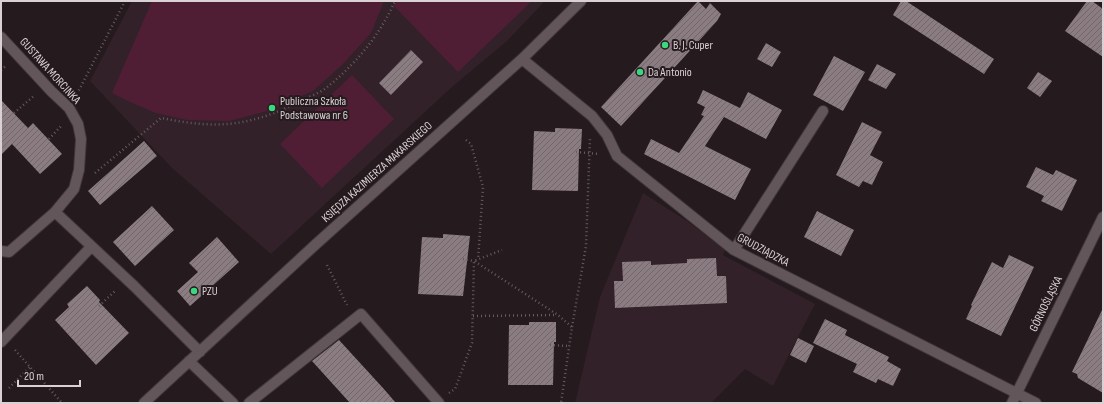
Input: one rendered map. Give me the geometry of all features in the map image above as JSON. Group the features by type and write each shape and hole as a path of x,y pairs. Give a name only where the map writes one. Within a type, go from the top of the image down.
{"street":[{"name":"KSIĘDZA KAZIMIERZA MAKARSKIEGO","path":"144,403 315,245 522,59 581,1"},
{"name":"GUSTAWA MORCINKA","path":"1,37 51,91 69,108 78,124 81,139 79,170 74,190 55,212 9,252 1,251"},
{"name":"GRUDZIĄDZKA","path":"522,59 592,116 607,135 617,156 734,250 1036,403"},
{"path":"734,250 823,111"},
{"path":"55,212 134,286 200,352"},
{"name":"GÓRNOŚLĄSKA","path":"1012,403 1103,217"},
{"path":"3,340 91,247"},
{"path":"250,403 361,314 438,402"},
{"path":"189,362 233,403"}],"path":[{"path":"69,108 125,1"},
{"path":"74,190 161,118 192,123 227,124 262,118 291,106 325,89 359,57 386,20 395,1"},
{"path":"14,113 37,93 41,98"},
{"path":"561,403 572,326 586,246 589,153 592,116"},
{"path":"59,119 67,130"},
{"path":"49,139 63,124"},
{"path":"466,140 471,144 483,187 478,259"},
{"path":"576,152 617,156"},
{"path":"474,261 502,250"},
{"path":"463,259 474,261 558,315 572,326"},
{"path":"438,402 455,389 471,347 474,261"},
{"path":"327,264 354,320"},
{"path":"99,306 119,286"},
{"path":"473,316 558,315"},
{"path":"3,340 30,367 62,403"},
{"path":"550,345 569,346"},
{"path":"9,388 30,367"}],"shaded area":[{"name":"Publiczna Szkoła Podstawowa nr 6","path":"132,1 545,1 507,41 452,87 271,254 172,168 90,81"},
{"path":"152,1 384,1 371,33 342,65 313,91 267,111 229,121 187,120 156,113 112,93"},
{"path":"398,1 532,1 458,72 393,5"},
{"path":"352,75 394,119 322,188 280,144"},
{"path":"643,193 687,221 725,250 723,255 815,304 773,386 745,369 711,403 575,403 600,297"}],"building":[{"path":"698,1 706,9 710,3 721,14 717,21 621,126 601,107"},
{"path":"901,1 906,1 994,59 984,74 893,15"},
{"path":"1087,1 1092,1 1103,9 1103,57 1065,31"},
{"path":"766,43 781,52 772,67 757,59"},
{"path":"411,50 423,62 391,95 379,83"},
{"path":"834,56 865,72 843,111 813,95"},
{"path":"877,64 896,74 886,89 868,80"},
{"path":"1038,72 1052,81 1040,97 1027,88"},
{"path":"703,90 740,108 748,92 782,110 766,139 724,117 705,146 751,169 735,200 644,154 651,139 679,153 704,116 701,115 705,107 697,103"},
{"path":"1,100 28,128 33,123 62,154 40,174 12,144 1,155"},
{"path":"862,122 882,132 870,155 883,162 872,185 863,181 859,187 836,175"},
{"path":"555,128 582,129 581,149 579,149 578,191 532,190 534,131 555,132"},
{"path":"144,141 157,156 100,205 88,191"},
{"path":"1036,167 1053,175 1056,170 1077,180 1062,211 1041,201 1044,196 1026,187"},
{"path":"152,206 174,230 135,266 113,242"},
{"path":"817,211 854,230 841,256 804,237"},
{"path":"443,234 470,236 463,296 418,294 422,237 443,238"},
{"path":"217,237 239,262 190,306 177,291 198,272 189,263"},
{"path":"1009,255 1034,267 1001,336 966,319 972,306 971,305 992,262 1003,268"},
{"path":"716,258 717,276 726,276 727,303 615,308 614,281 623,281 622,262 651,261 651,265 687,263 687,259"},
{"path":"87,286 100,300 99,302 129,333 96,365 55,320 69,307 67,304"},
{"path":"1103,308 1103,393 1078,378 1077,374 1072,372"},
{"path":"825,319 847,330 845,335 889,357 887,361 901,369 893,386 878,379 876,383 853,372 857,364 813,343"},
{"path":"529,322 556,322 553,385 508,385 509,325 529,325"},
{"path":"798,338 814,346 806,363 790,355"},
{"path":"339,340 396,403 350,403 312,361"}],"place":[{"name":"B. J. Cuper","path":"665,45"},
{"name":"Da Antonio","path":"640,72"},
{"name":"Publiczna Szkoła Podstawowa nr 6","path":"272,108"},
{"name":"PZU","path":"194,291"}]}
